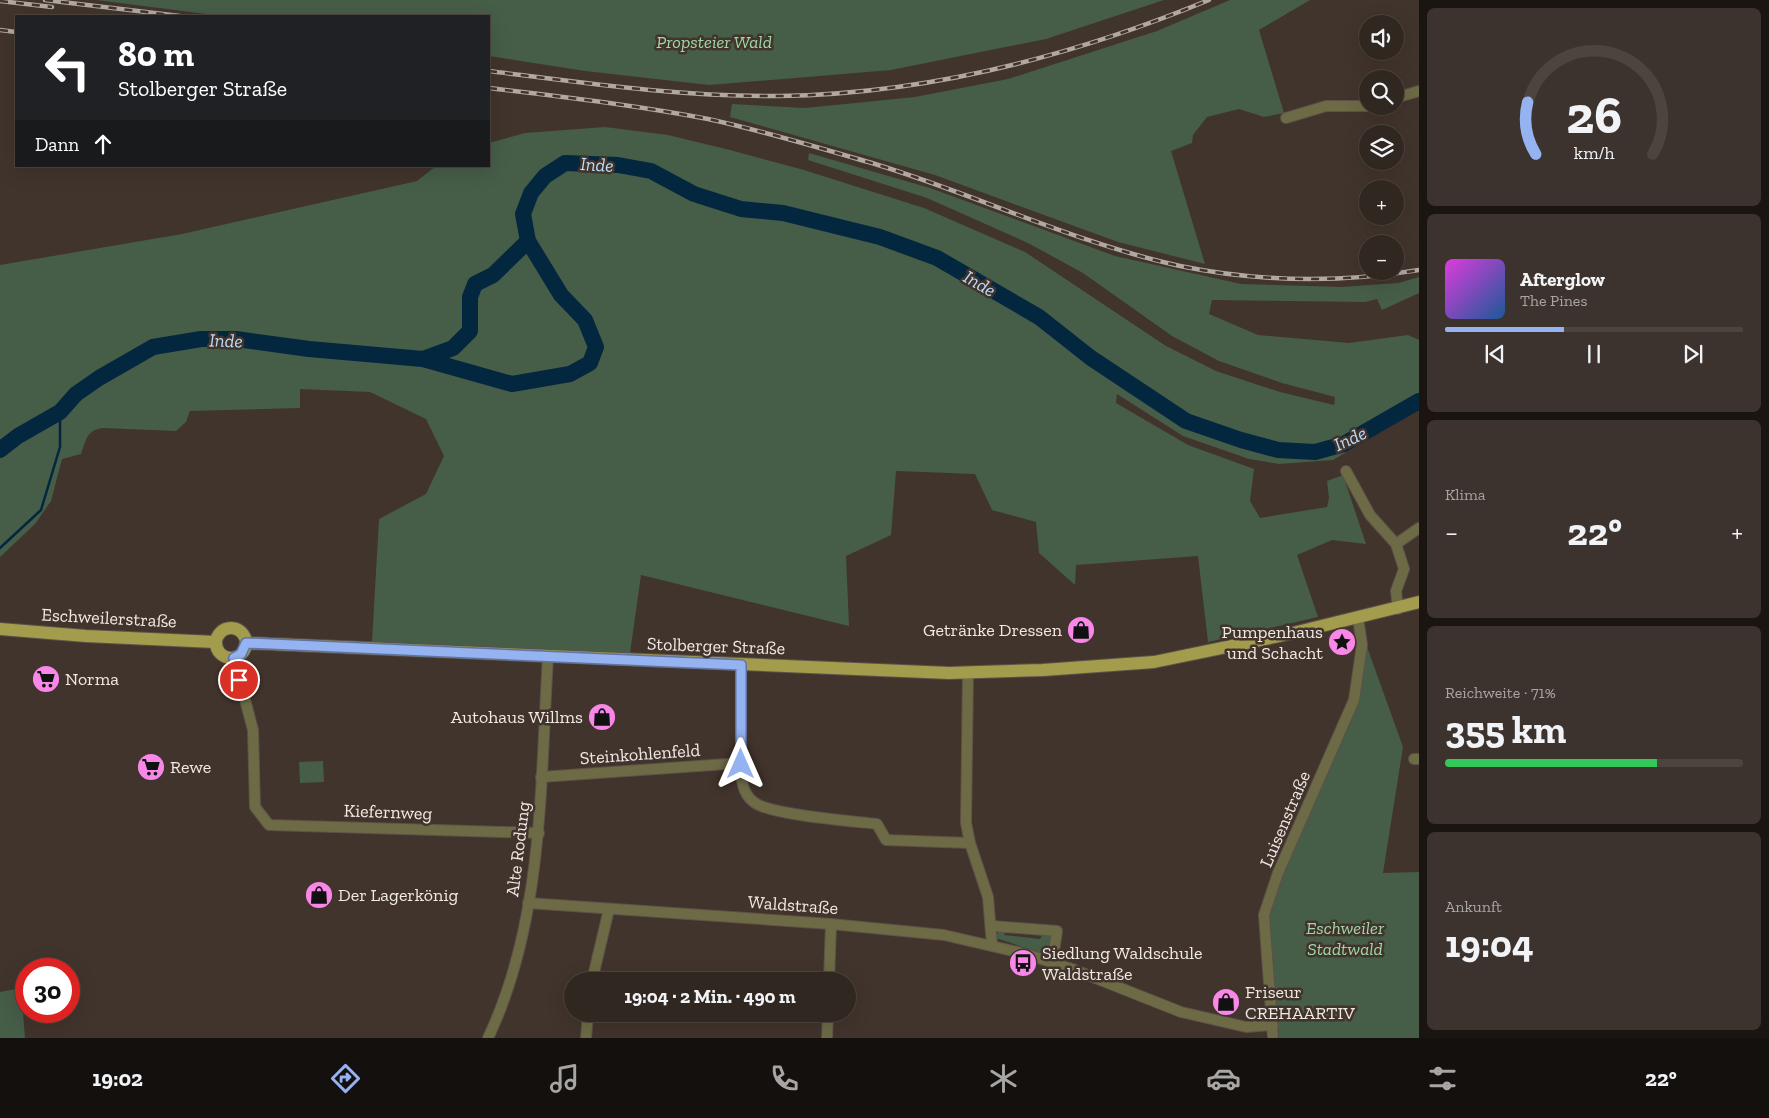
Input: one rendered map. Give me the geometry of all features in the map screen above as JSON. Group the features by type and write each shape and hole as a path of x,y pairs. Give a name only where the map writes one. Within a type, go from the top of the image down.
{"main road":[{"name":"Stolberger Straße","path":"246,643 741,665 968,672 1144,663 1211,651 1398,609 1419,602"},
{"path":"229,628 242,634 246,643 241,654 234,658 220,654 215,642 220,632 229,628"},
{"name":"Eschweilerstraße","path":"0,629 86,636 215,642"}],"street":[{"path":"1404,95 1419,91"},
{"path":"1286,118 1326,106 1359,106"},
{"path":"1346,471 1370,515 1396,544 1404,569 1396,591 1398,609"},
{"path":"1396,544 1419,528"},
{"name":"Luisenstraße","path":"1273,1038 1264,915 1278,873 1354,700 1362,645 1358,618"},
{"name":"Alte Rodung","path":"488,1038 506,992 520,943 528,903 539,833 548,657"},
{"name":"Kiefernweg","path":"234,658 253,730 253,796 255,808 269,825 539,833"},
{"path":"741,665 741,764 744,791 755,803 772,810 877,824 886,840 970,843"},
{"path":"968,672 966,823 970,843 984,882 992,926 992,945"},
{"name":"Steinkohlenfeld","path":"541,777 741,764"},
{"name":"Waldstraße","path":"528,903 831,924 944,935 992,945 1052,964 1181,1012 1246,1027 1273,1025"},
{"path":"594,972 609,909"},
{"path":"829,972 831,924"},
{"path":"992,926 1057,931 1052,964"},
{"path":"586,1038 587,1022"},
{"path":"827,1038 828,1022"}],"green space":[{"name":"Propsteier Wald","path":"96,0 1164,0 1046,39 891,70 709,85 585,71 490,56 490,15 214,15"},
{"path":"1230,0 1310,0 1259,30 1284,113 1264,117 1239,109 1207,117 1193,135 1192,143 1171,151 1205,264 1118,242 935,175 730,117 732,104 805,108 915,97 1008,79 1157,31"},
{"path":"605,127 668,135 804,170 924,208 1025,252 1166,346 1216,371 1280,392 1334,405 1335,397 1282,383 1219,361 1172,336 1083,273 1028,243 927,198 808,160 809,153 930,188 1115,256 1241,284 1341,287 1398,283 1419,277 1419,293 1382,310 1377,299 1365,302 1212,300 1209,314 1258,335 1349,343 1408,335 1419,340 1419,409 1333,460 1279,464 1249,459 1183,436 1117,394 1116,403 1188,445 1254,469 1250,501 1260,518 1327,507 1329,498 1327,481 1343,475 1366,544 1332,540 1297,555 1318,617 1208,642 1198,556 1076,565 1075,585 1039,553 1036,522 992,510 975,474 896,471 891,535 846,556 849,626 641,575 630,653 372,642 379,519 426,494 444,456 426,419 370,392 300,389 300,408 190,411 186,422 176,431 103,428 93,431 87,437 81,454 62,459 51,501 35,524 0,557 0,265 182,234 417,181 435,167 490,167 490,143 525,133"},
{"name":"Eschweiler Stadtwald","path":"1366,644 1403,747 1383,873 1419,872 1419,1038 1279,1038 1267,915 1294,843 1359,701"},
{"path":"323,761 324,782 300,783 299,762"},
{"path":"999,929 1008,929 1004,935 1040,939 1044,932 1049,932 1053,939 1047,955 996,938"},
{"path":"15,989 15,1023 24,1023 25,1038 0,1038 0,992"}],"waterway":[{"name":"Inde","path":"0,450 18,436 60,412 76,394 99,378 153,347 201,339 236,339 309,349 423,359 512,384 570,374 590,363 596,347 585,320 561,295 528,241 523,214 531,193 545,176 565,163 618,165 651,171 694,194 741,209 783,213 880,237 937,258 1039,317 1091,358 1186,421 1241,440 1278,450 1315,452 1344,444 1419,401"},
{"path":"423,359 453,348 470,331 470,297 475,284 493,275 528,241"},
{"path":"0,548 41,510 60,447 60,412"}],"railway":[{"path":"45,0 172,15"},
{"path":"490,71 670,92 743,96 834,94 944,80 998,68 1105,38 1209,0"},
{"path":"0,1 52,7"},
{"path":"0,30 15,32"},
{"path":"490,88 653,110 708,119 750,129 913,176 1102,245 1180,266 1240,275 1300,279 1359,277 1419,270"}],"place":[{"name":"Getränke Dressen","path":"1081,630"},
{"name":"Pumpenhaus und Schacht","path":"1342,642"},
{"name":"Norma","path":"46,679"},
{"name":"Autohaus Willms","path":"602,717"},
{"name":"Rewe","path":"151,767"},
{"name":"Der Lagerkönig","path":"319,895"},
{"name":"Siedlung Waldschule Waldstraße","path":"1023,963"},
{"name":"Friseur CREHAARTIV","path":"1226,1002"}],"route":[{"path":"239,680 234,658 244,651 246,643 741,665 741,764"}]}
